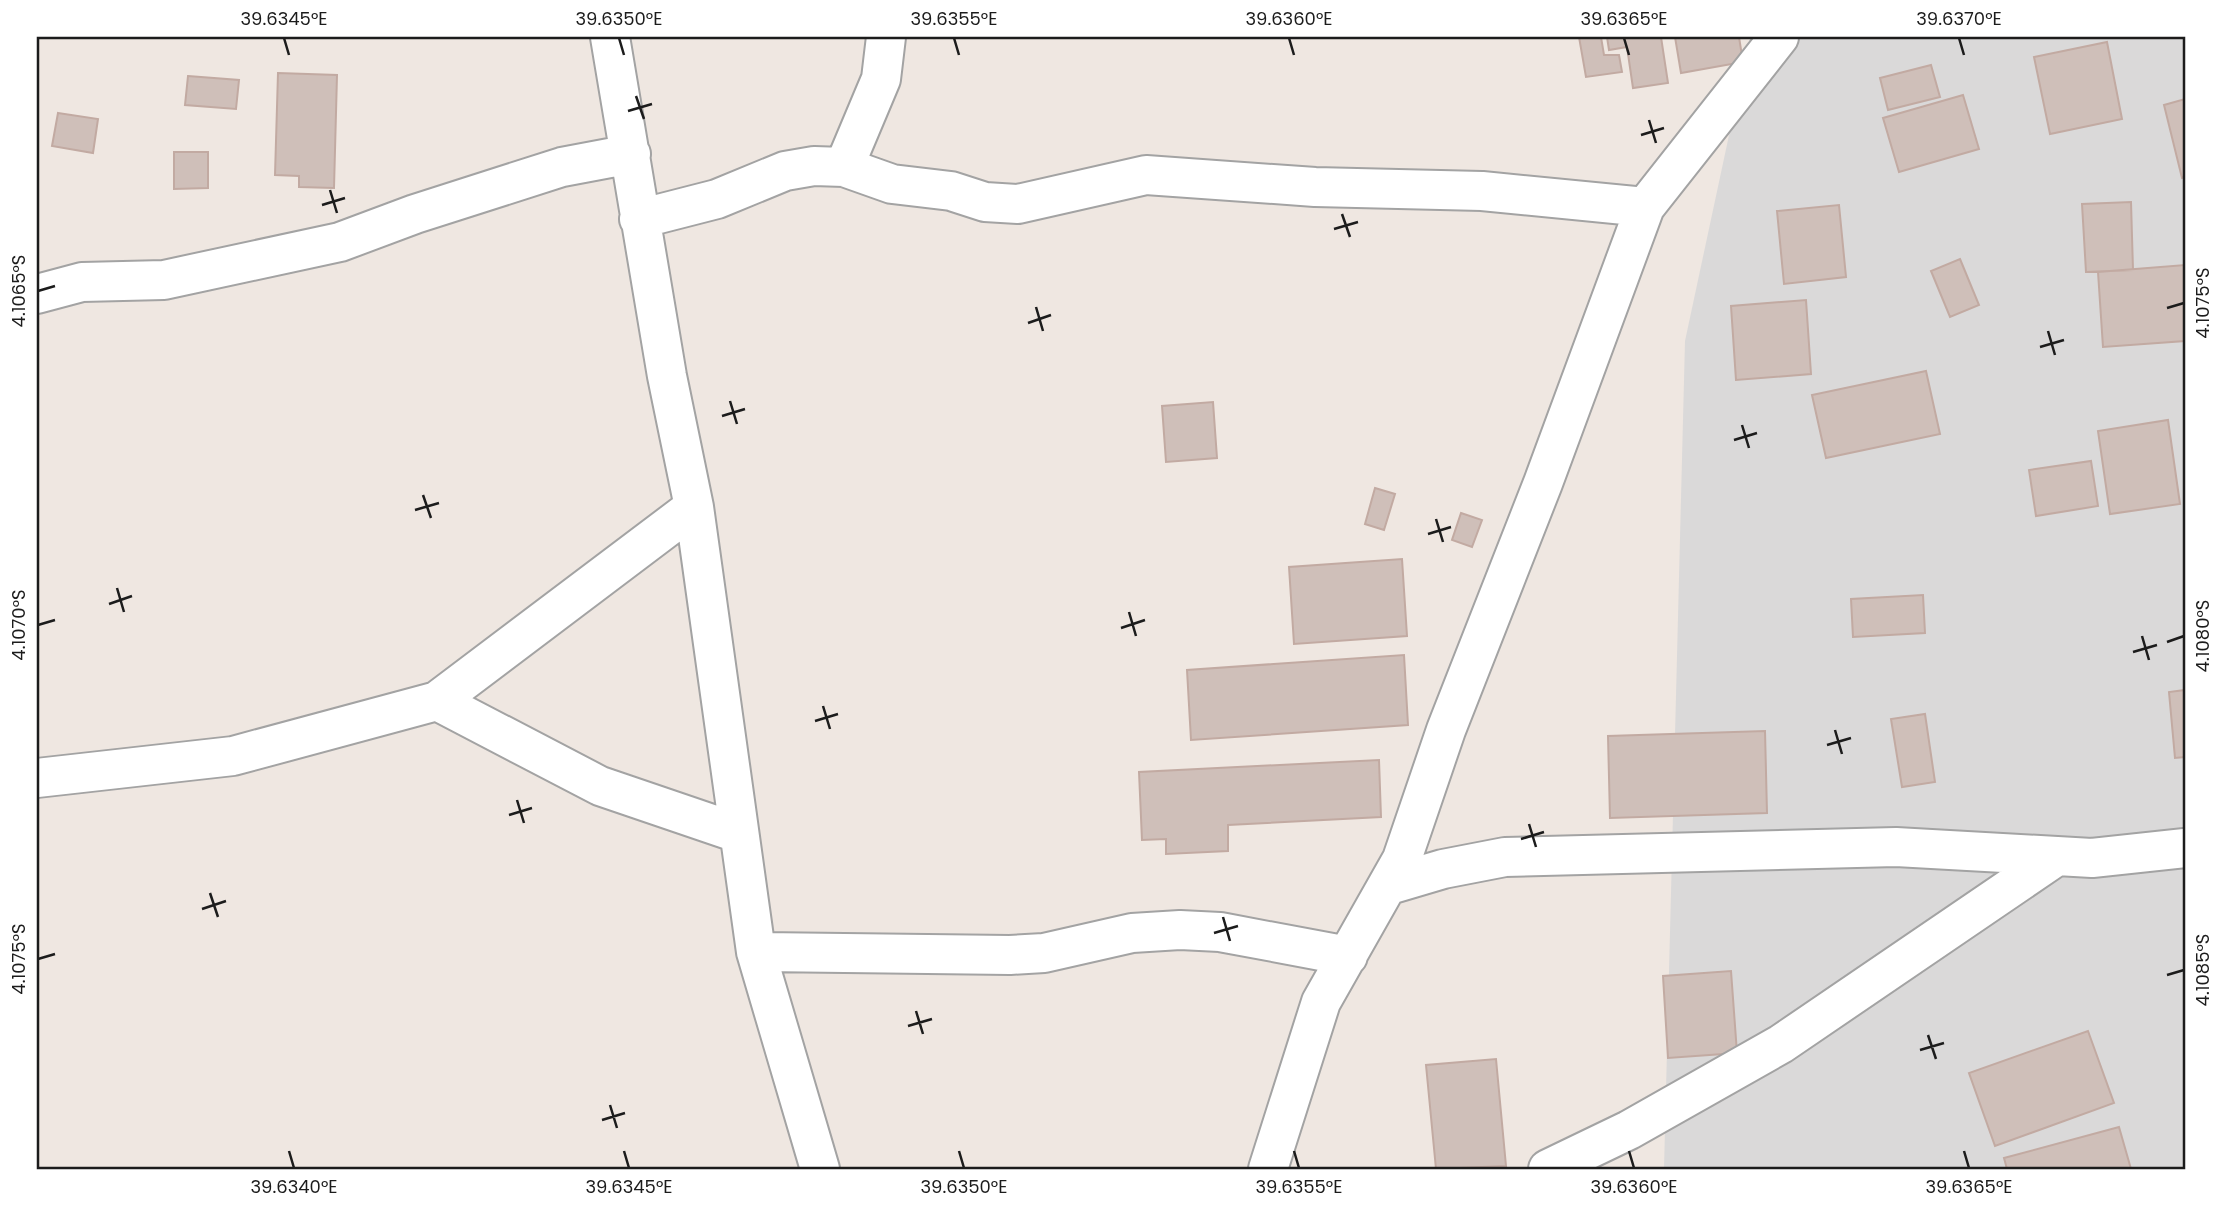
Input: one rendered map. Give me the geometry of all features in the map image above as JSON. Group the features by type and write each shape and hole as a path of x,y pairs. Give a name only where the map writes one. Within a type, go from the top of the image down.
{"street":[{"path":"610,37 631,154 639,219 694,507 756,952 820,1169"},
{"path":"844,167 881,79 886,37"},
{"path":"1268,1169 1321,1002 1402,859 1446,730 1543,483 1645,207 1779,37"},
{"path":"37,294 82,282 163,280 340,242 415,214 562,167 631,154"},
{"path":"639,219 718,199 785,171 814,166 844,167 892,184 951,191 985,202 1018,204 1146,175 1315,187 1482,191 1645,207"},
{"path":"37,778 233,757 438,701 694,507"},
{"path":"438,701 600,786 738,833"},
{"path":"1389,885 1443,869 1505,857 1896,847 2092,858 2185,848"},
{"path":"1548,1169 1629,1130 1781,1044 2057,856"},
{"path":"756,952 1010,955 1044,953 1132,933 1180,930 1220,932 1348,956"}],"shaded area":[{"path":"1750,37 2185,37 2185,1169 1664,1169 1685,341"}],"building":[{"path":"1579,37 1601,37 1604,55 1619,55 1622,72 1586,77"},
{"path":"1607,37 1661,37 1668,83 1633,88 1627,47 1609,50"},
{"path":"1675,37 1739,37 1743,62 1681,73"},
{"path":"2107,42 2122,119 2050,134 2034,57"},
{"path":"1931,65 1940,97 1888,110 1880,78"},
{"path":"278,73 337,75 334,188 299,187 299,176 275,175"},
{"path":"188,76 239,80 236,109 185,105"},
{"path":"1963,95 1979,149 1899,172 1883,118"},
{"path":"2185,99 2185,177 2182,178 2164,105"},
{"path":"58,113 98,119 93,153 52,146"},
{"path":"174,152 208,152 208,188 174,189"},
{"path":"2131,202 2133,270 2086,272 2082,204"},
{"path":"1839,205 1846,277 1784,284 1777,211"},
{"path":"1960,259 1979,305 1950,317 1931,271"},
{"path":"2185,265 2185,341 2103,347 2098,272"},
{"path":"1806,300 1811,374 1736,380 1731,306"},
{"path":"1926,371 1940,434 1826,458 1812,395"},
{"path":"1213,402 1217,458 1166,462 1162,406"},
{"path":"2168,420 2180,504 2110,514 2098,431"},
{"path":"2091,461 2098,506 2036,516 2029,470"},
{"path":"1375,488 1395,494 1384,530 1365,524"},
{"path":"1461,513 1482,520 1472,547 1452,540"},
{"path":"1402,559 1407,636 1294,644 1289,567"},
{"path":"1923,595 1925,633 1853,637 1851,599"},
{"path":"1404,655 1408,725 1191,740 1187,670"},
{"path":"2185,690 2185,757 2175,758 2169,692"},
{"path":"1925,714 1935,782 1902,787 1891,719"},
{"path":"1765,731 1767,813 1610,818 1608,736"},
{"path":"1379,760 1381,817 1228,825 1228,851 1166,854 1166,839 1142,840 1139,772"},
{"path":"1731,971 1737,1053 1668,1058 1663,976"},
{"path":"2088,1031 2114,1103 1995,1146 1969,1073"},
{"path":"1496,1059 1506,1166 1436,1169 1426,1065"},
{"path":"2119,1127 2131,1169 2007,1169 2004,1158"}]}
